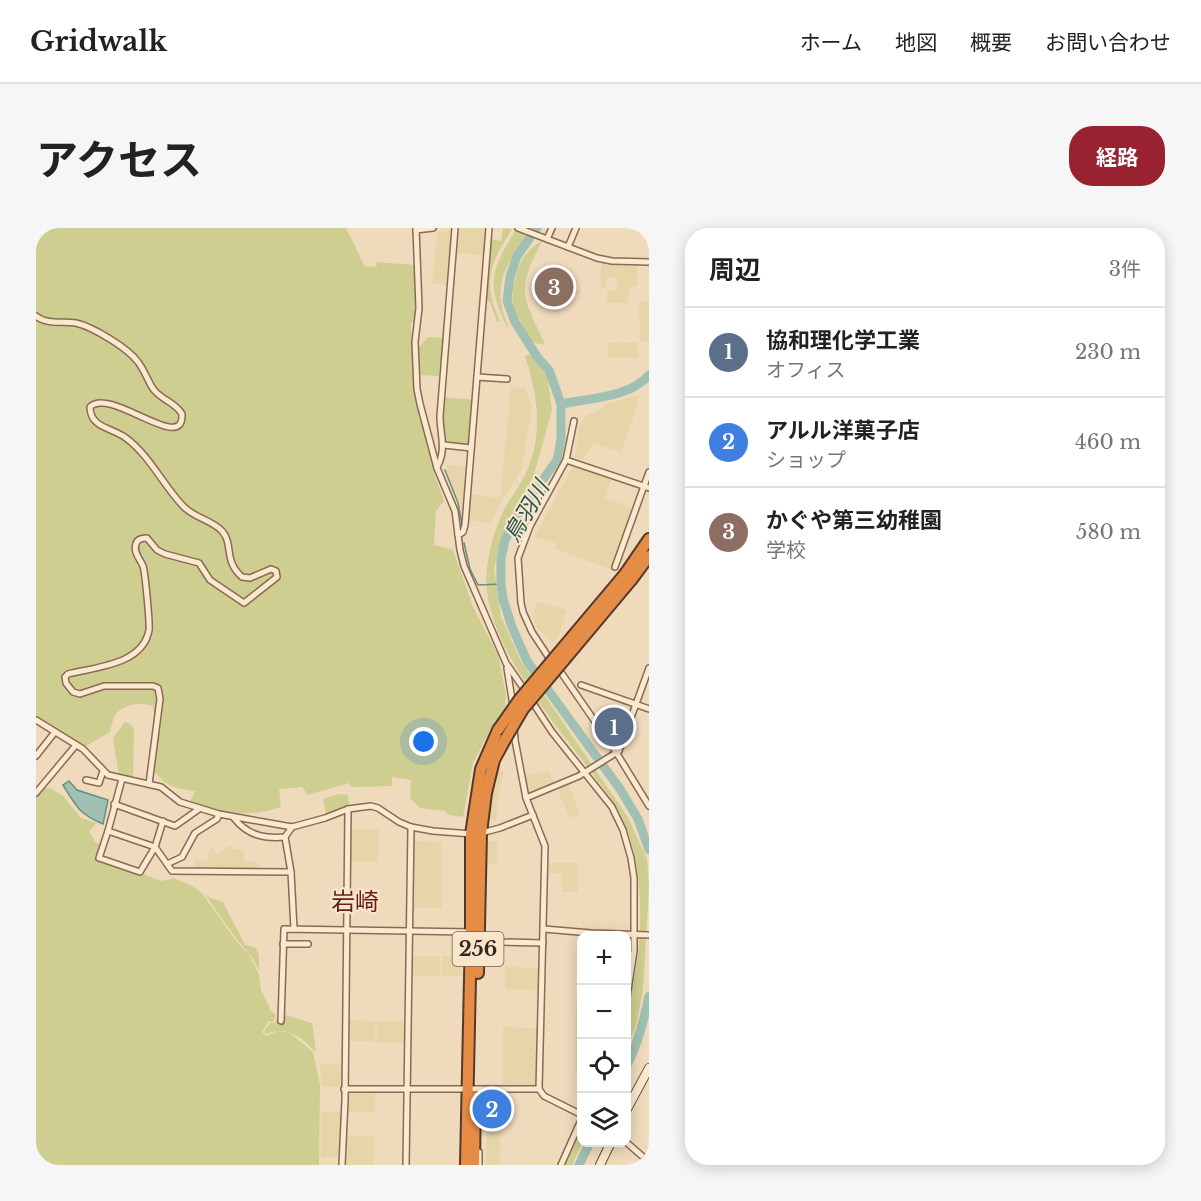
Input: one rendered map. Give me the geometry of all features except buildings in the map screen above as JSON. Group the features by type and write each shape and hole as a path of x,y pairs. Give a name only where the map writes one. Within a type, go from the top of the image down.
{"highway":[{"name":"256","path":"628,576 649,539"},
{"name":"256","path":"466,1160 471,1090 476,833 480,769 502,734 519,700 628,576 649,556"},
{"name":"256","path":"471,1090 474,1165"}],"street":[{"path":"433,228 416,229 419,308 415,342 415,373 420,404 437,468 455,511 464,566 506,663 552,732 612,807 623,830 634,878 636,933 629,985"},
{"path":"437,468 444,445 440,416 455,228"},
{"path":"458,535 463,532 465,525 489,228"},
{"path":"518,228 588,255 612,261 649,262"},
{"path":"546,238 552,228"},
{"path":"568,247 576,228"},
{"path":"36,316 51,322 77,324 123,348 136,359 154,390 179,409 182,414 180,424 176,428 169,428 135,413 101,402 94,403 90,407 90,414 94,421 126,438 184,507 222,532 226,538 230,562 242,577 250,578 271,569 277,574 277,578 244,603 210,580 199,563 165,554 157,550 147,538 137,541 135,547 145,574 150,620 146,638 134,654 125,660 68,674 65,677 66,684 73,692 80,694 104,686 153,686 158,688 160,699 149,784"},
{"path":"477,377 507,379"},
{"path":"574,421 566,460 531,526 518,558 520,603 532,632 649,806"},
{"path":"444,445 471,448"},
{"path":"566,460 646,487"},
{"path":"615,567 646,487 649,472"},
{"path":"506,663 513,705 515,740 526,798 545,846 539,1089 544,1096 577,1113"},
{"path":"526,798 586,772 622,747 649,668"},
{"path":"581,685 649,709"},
{"path":"36,720 76,745 103,771 123,779 161,787 180,802 234,818 292,827 363,806 378,808 399,822 411,826 433,831 476,833 500,828 533,814"},
{"path":"36,756 55,732"},
{"path":"36,793 76,745"},
{"path":"86,780 99,783 103,771"},
{"path":"123,779 99,858 140,872 155,847 163,821"},
{"path":"114,804 175,825 199,809"},
{"path":"342,1165 348,809"},
{"path":"167,864 182,857 195,833 217,819 219,814"},
{"path":"234,818 239,825 261,837 285,837"},
{"path":"406,1165 411,826"},
{"path":"292,827 285,837 291,872 294,929"},
{"path":"108,831 155,847 172,871 291,872"},
{"path":"280,1021 284,929 475,932 503,942 543,943"},
{"path":"543,929 649,935"},
{"path":"283,944 308,944"},
{"path":"631,1103 649,1068"},
{"path":"344,1089 539,1089"},
{"path":"561,1165 577,1128"},
{"path":"474,1140 479,1147 479,1165"},
{"path":"600,1165 609,1147"},
{"path":"631,1147 649,1162"},
{"path":"461,1165 462,1160 466,1160"}],"shaded area":[{"path":"457,228 487,228 484,255 451,253 448,285 432,283 437,233"},
{"path":"601,262 637,267 637,286 629,287 628,303 607,303 607,291 617,291 617,278 606,278 606,287 601,287"},
{"path":"641,301 649,301 649,341 640,342 639,304"},
{"path":"637,342 638,358 608,358 608,343"},
{"path":"511,387 525,388 532,407 522,469 491,523 468,520 471,494 500,498"},
{"path":"638,395 636,410 621,452 594,443 582,460 575,459 579,426 587,415 602,409 604,405"},
{"path":"575,463 612,477 605,498 633,508 613,570 555,549 556,543 534,537"},
{"path":"446,465 468,467 464,522 462,522 461,505 452,489"},
{"path":"537,601 567,610 558,637 553,642 536,627 533,613"},
{"path":"497,770 504,771 498,796 496,822 487,816 492,784"},
{"path":"549,771 554,782 530,793 527,792 522,776"},
{"path":"69,781 77,790 108,800 103,824 88,817 75,804 63,785"},
{"path":"568,783 580,814 569,818 557,788"},
{"path":"351,829 379,829 378,862 350,862"},
{"path":"413,841 442,842 442,908 412,908"},
{"path":"497,841 497,865 485,864 484,845 486,842"},
{"path":"210,846 216,854 224,851 228,846 232,846 232,849 243,850 245,862 257,861 258,871 195,870 195,860 207,861"},
{"path":"549,863 578,863 578,892 562,892 562,873 549,873"},
{"path":"411,956 440,956 440,976 411,976"},
{"path":"442,956 462,956 462,976 442,976"},
{"path":"505,967 540,968 540,990 505,989"},
{"path":"576,1003 577,1070 575,1070"},
{"path":"346,1020 375,1021 375,1042 346,1041"},
{"path":"377,1021 406,1021 406,1043 377,1043"},
{"path":"503,1027 538,1028 537,1087 503,1086"},
{"path":"320,1064 343,1065 342,1084 339,1087 322,1087"},
{"path":"375,1090 375,1112 347,1112 347,1091"},
{"path":"321,1112 343,1112 342,1157 321,1157"},
{"path":"487,1118 501,1118 500,1165 486,1165"},
{"path":"344,1135 374,1136 374,1165 343,1165"}],"green space":[{"path":"36,228 346,228 365,267 377,266 376,262 415,265 416,318 411,324 411,332 415,348 415,399 444,501 436,511 434,545 453,550 473,607 498,655 506,695 505,707 473,763 463,817 449,815 445,811 420,808 410,798 411,780 392,777 392,786 351,787 349,783 308,795 302,787 279,789 281,807 257,813 235,813 214,809 190,802 195,791 172,786 154,771 156,737 153,706 139,704 124,708 116,714 110,732 86,746 36,715"},
{"path":"503,228 512,229 494,263 490,284 494,307 500,321 497,322 490,302 485,301 490,239 501,241"},
{"path":"515,231 527,235 512,257 503,278 501,299 507,327 496,299 494,278 496,267"},
{"path":"542,241 528,271 525,293 531,314 545,344 533,342 528,337 513,302 518,268 529,250"},
{"path":"428,337 443,338 439,376 419,375 419,347"},
{"path":"532,354 547,376 552,410 534,475 510,519 498,550 494,569 501,617 521,661 627,816 647,859 649,887 643,990 637,1022 631,1037 631,991 638,958 640,920 638,880 632,843 615,806 544,710 513,662 492,614 487,590 487,568 494,536 506,506 525,475 535,445 536,401 525,356"},
{"path":"444,397 473,400 469,448 447,447 443,422"},
{"path":"125,722 131,724 134,730 133,779 119,776 113,738"},
{"path":"50,788 63,796 81,818 97,823 89,831 95,842 102,845 98,858 162,881 174,878 192,886 202,893 233,937 249,955 259,974 261,990 271,1011 276,1015 274,1022 269,1021 262,1032 266,1036 278,1031 290,1033 313,1052 320,1085 319,1165 36,1165 36,789"},
{"path":"338,794 348,795 349,806 326,813 323,799"},
{"path":"205,894 223,902 245,945 255,947 259,955 259,970 251,956"},
{"path":"279,1013 312,1023 316,1052 294,1034 281,1031 266,1034 264,1032 270,1023 275,1023"},
{"path":"577,1137 577,1147 580,1147 572,1165 564,1165"}],"waterway":[{"name":"鳥羽川","path":"537,228 517,256 510,277 507,301 515,322 538,358 549,370 561,404 561,439 557,460 519,513 505,540 501,559 503,599 527,661 620,789 638,819 649,850"},
{"path":"561,404 620,393 641,383 649,375"},
{"path":"445,470 458,503 462,524"},
{"path":"464,543 470,569 478,585 501,584"},
{"name":"鳥羽川","path":"631,1056 640,1033 649,996"},
{"name":"鳥羽川","path":"579,1165 588,1147"}],"place":[{"name":"かぐや第三幼稚園","path":"554,287"},
{"name":"協和理化学工業","path":"614,727"},
{"name":"アルル洋菓子店","path":"492,1109"}],"district":[{"name":"岩崎","path":"355,902"}]}
